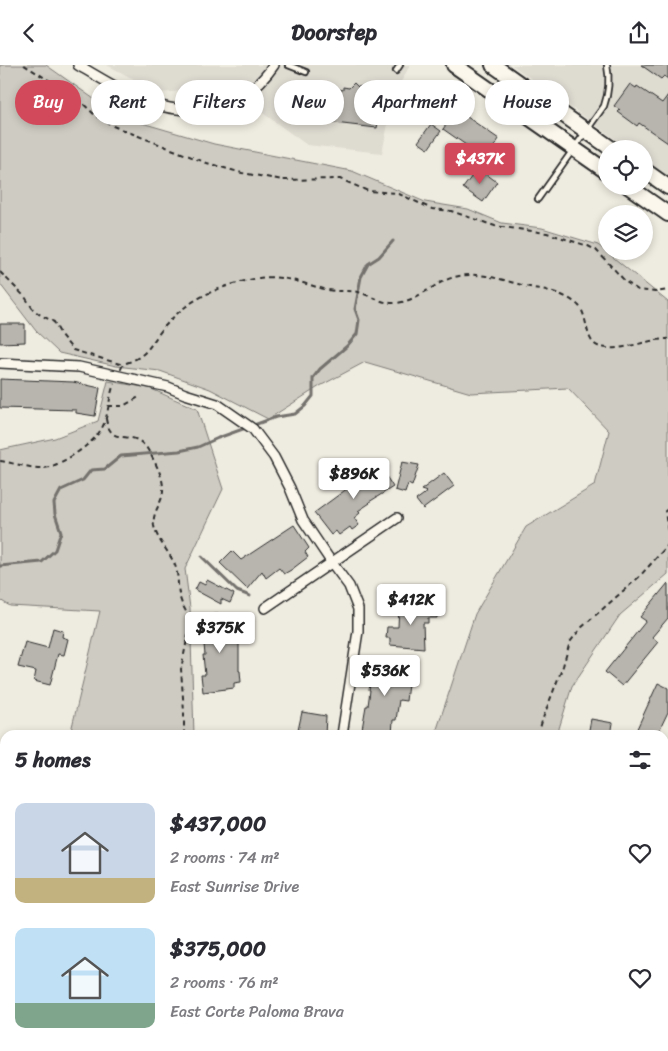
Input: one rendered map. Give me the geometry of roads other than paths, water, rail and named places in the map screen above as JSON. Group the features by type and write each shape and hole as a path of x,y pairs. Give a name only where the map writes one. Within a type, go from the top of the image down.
{"main road":[{"path":"454,65 598,165"},
{"path":"493,65 600,140"},
{"path":"653,177 668,187"},
{"path":"641,195 668,214"}],"street":[{"path":"78,65 132,95 163,107 187,110 218,107 239,99 266,75 274,65"},
{"path":"0,363 79,367 168,387 217,404 253,429 274,457 303,519 349,586 358,609 358,631 343,730"},
{"path":"265,608 398,518"}],"lane":[{"path":"288,65 306,71"},
{"path":"396,71 400,65"},
{"path":"538,199 604,106 609,92 607,65"}],"waterway":[{"path":"0,566 42,562 55,550 61,532 55,514 54,503 61,490 83,480 91,470 105,469 121,456 179,451 198,447 276,417 295,414 305,406 313,396 313,378 357,334 359,320 355,309 361,277 368,264 379,257 393,241"},
{"path":"202,557 237,591 250,596"}]}
